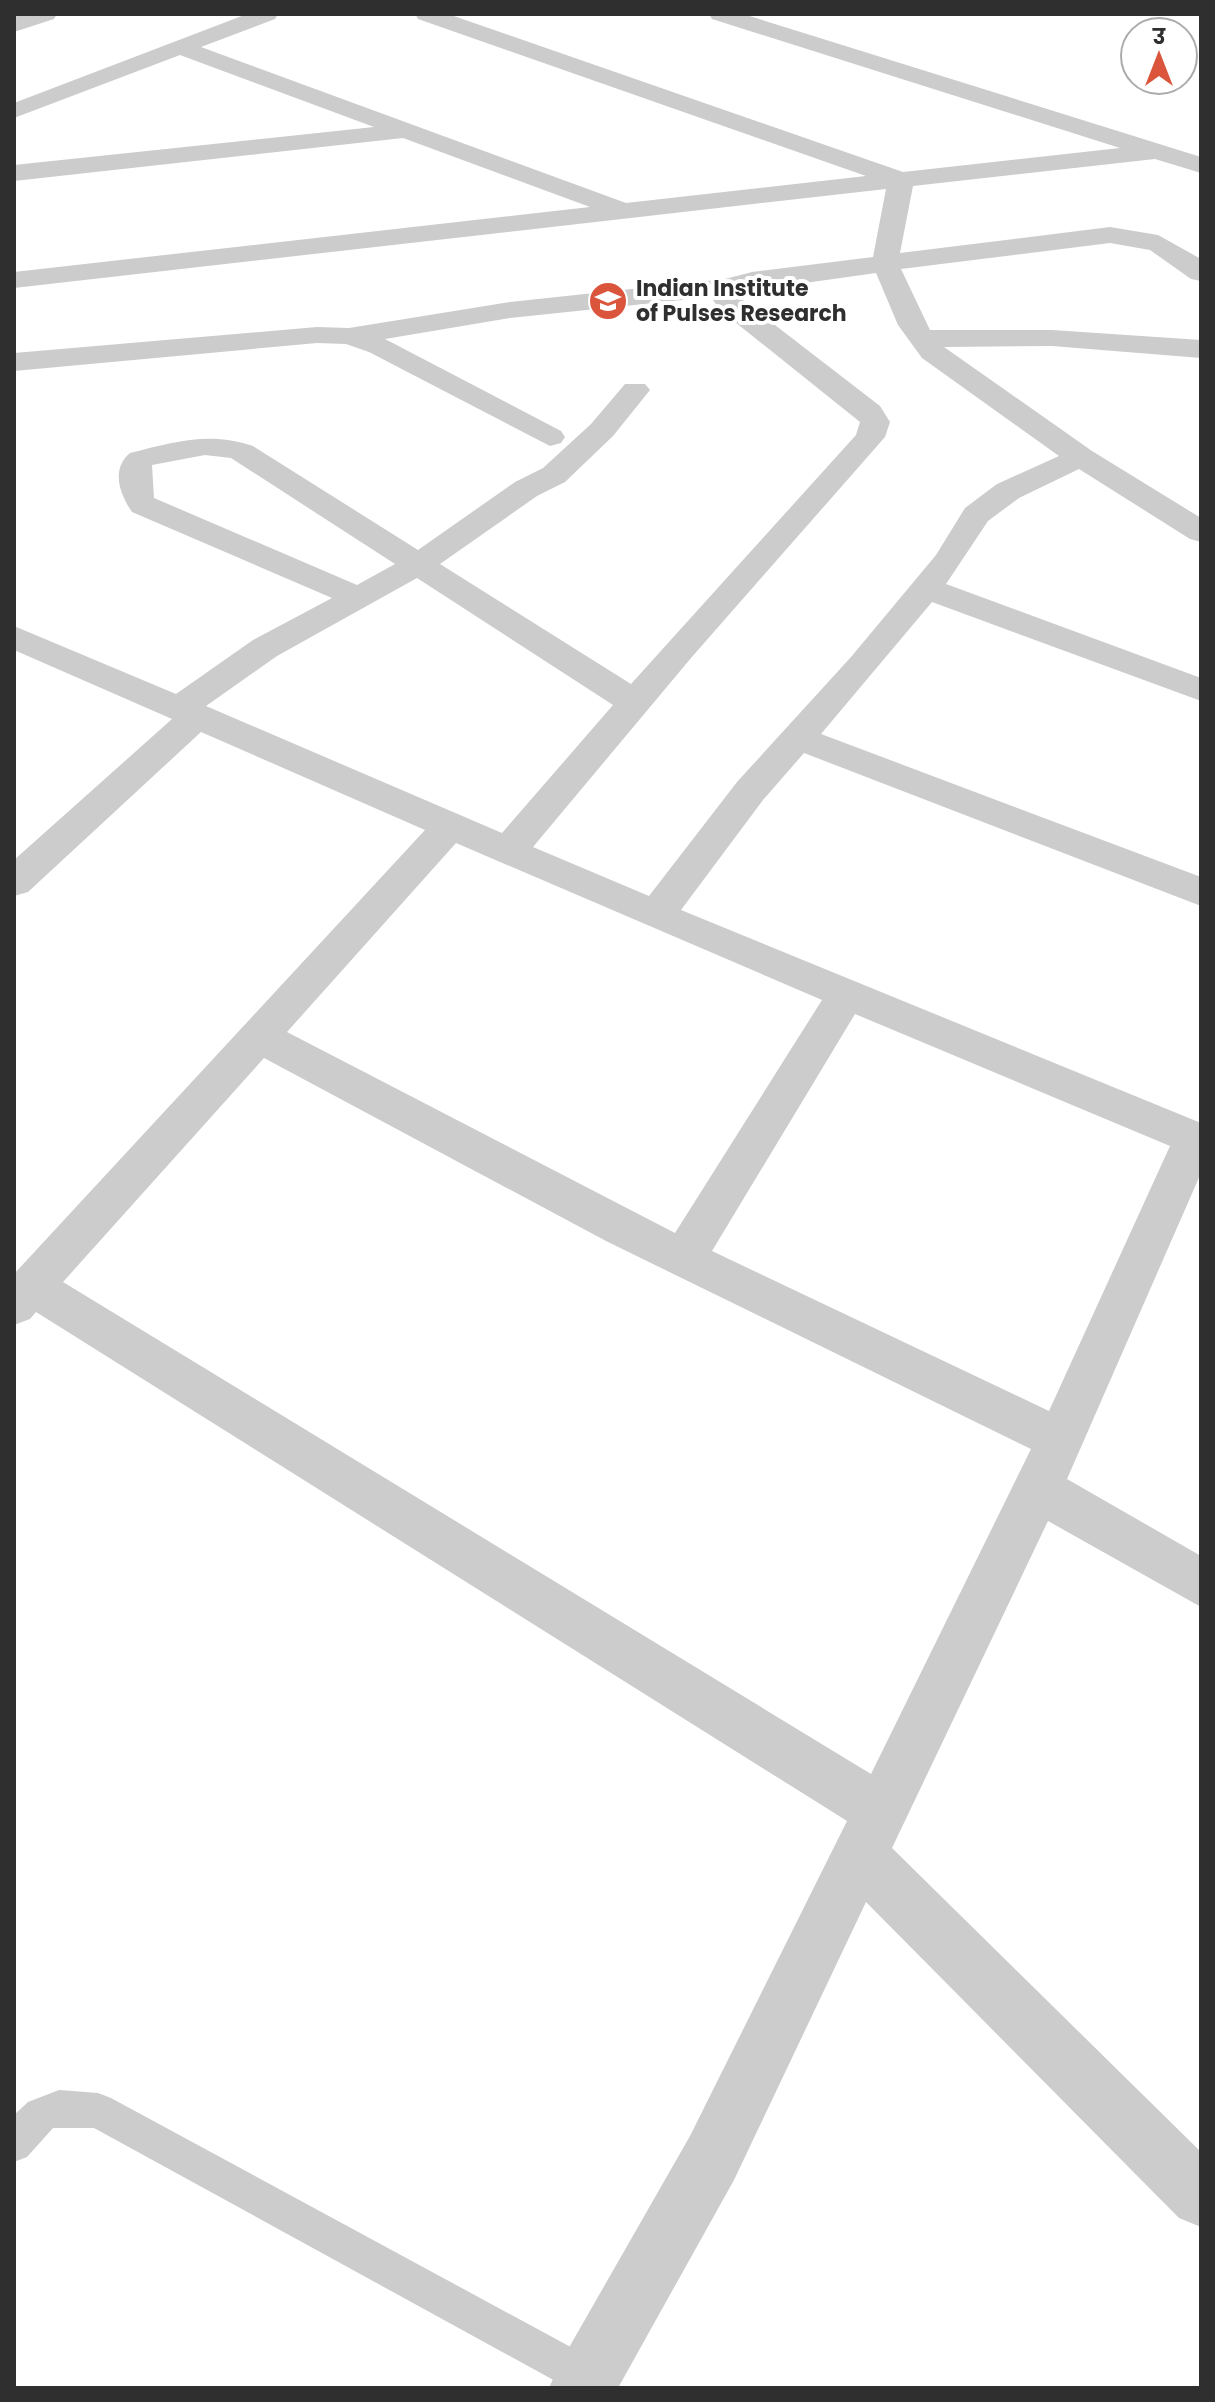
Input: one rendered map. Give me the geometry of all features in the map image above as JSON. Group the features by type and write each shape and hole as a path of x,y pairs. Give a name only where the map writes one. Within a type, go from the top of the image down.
{"street":[{"path":"14,25 46,14"},
{"path":"14,111 267,14"},
{"path":"426,14 901,180"},
{"path":"720,14 1201,165"},
{"path":"179,47 625,211"},
{"path":"14,173 407,131"},
{"path":"14,280 1157,151"},
{"path":"901,180 885,263 920,339 932,352 1081,457 1201,532"},
{"path":"14,362 317,335 349,336 510,310 727,287 1081,238 1133,235 1165,245 1201,273"},
{"path":"510,849 634,702 870,437 875,422 863,406 730,304 725,297 727,287"},
{"path":"349,336 379,346 550,437"},
{"path":"920,339 1052,338 1141,348 1201,349"},
{"path":"14,882 188,712 265,648 416,566 526,489 554,475 602,430 635,390"},
{"path":"357,597 143,505 137,496 134,465 149,457 209,444 226,445 634,702"},
{"path":"656,915 750,791 961,543 976,515 992,501 1081,457"},
{"path":"925,588 1201,690"},
{"path":"14,637 510,849 656,915 1198,1140 1038,1489 712,2158 585,2383"},
{"path":"798,738 1201,892"},
{"path":"452,824 23,1296 871,1833 1201,2196"},
{"path":"684,1258 847,994"},
{"path":"259,1036 684,1258 1061,1440"},
{"path":"1038,1489 1201,1583"}],"lane":[{"path":"14,2144 29,2122 61,2104 98,2111 585,2383"}],"place":[{"name":"Indian Institute of Pulses Research","path":"608,301"}]}
